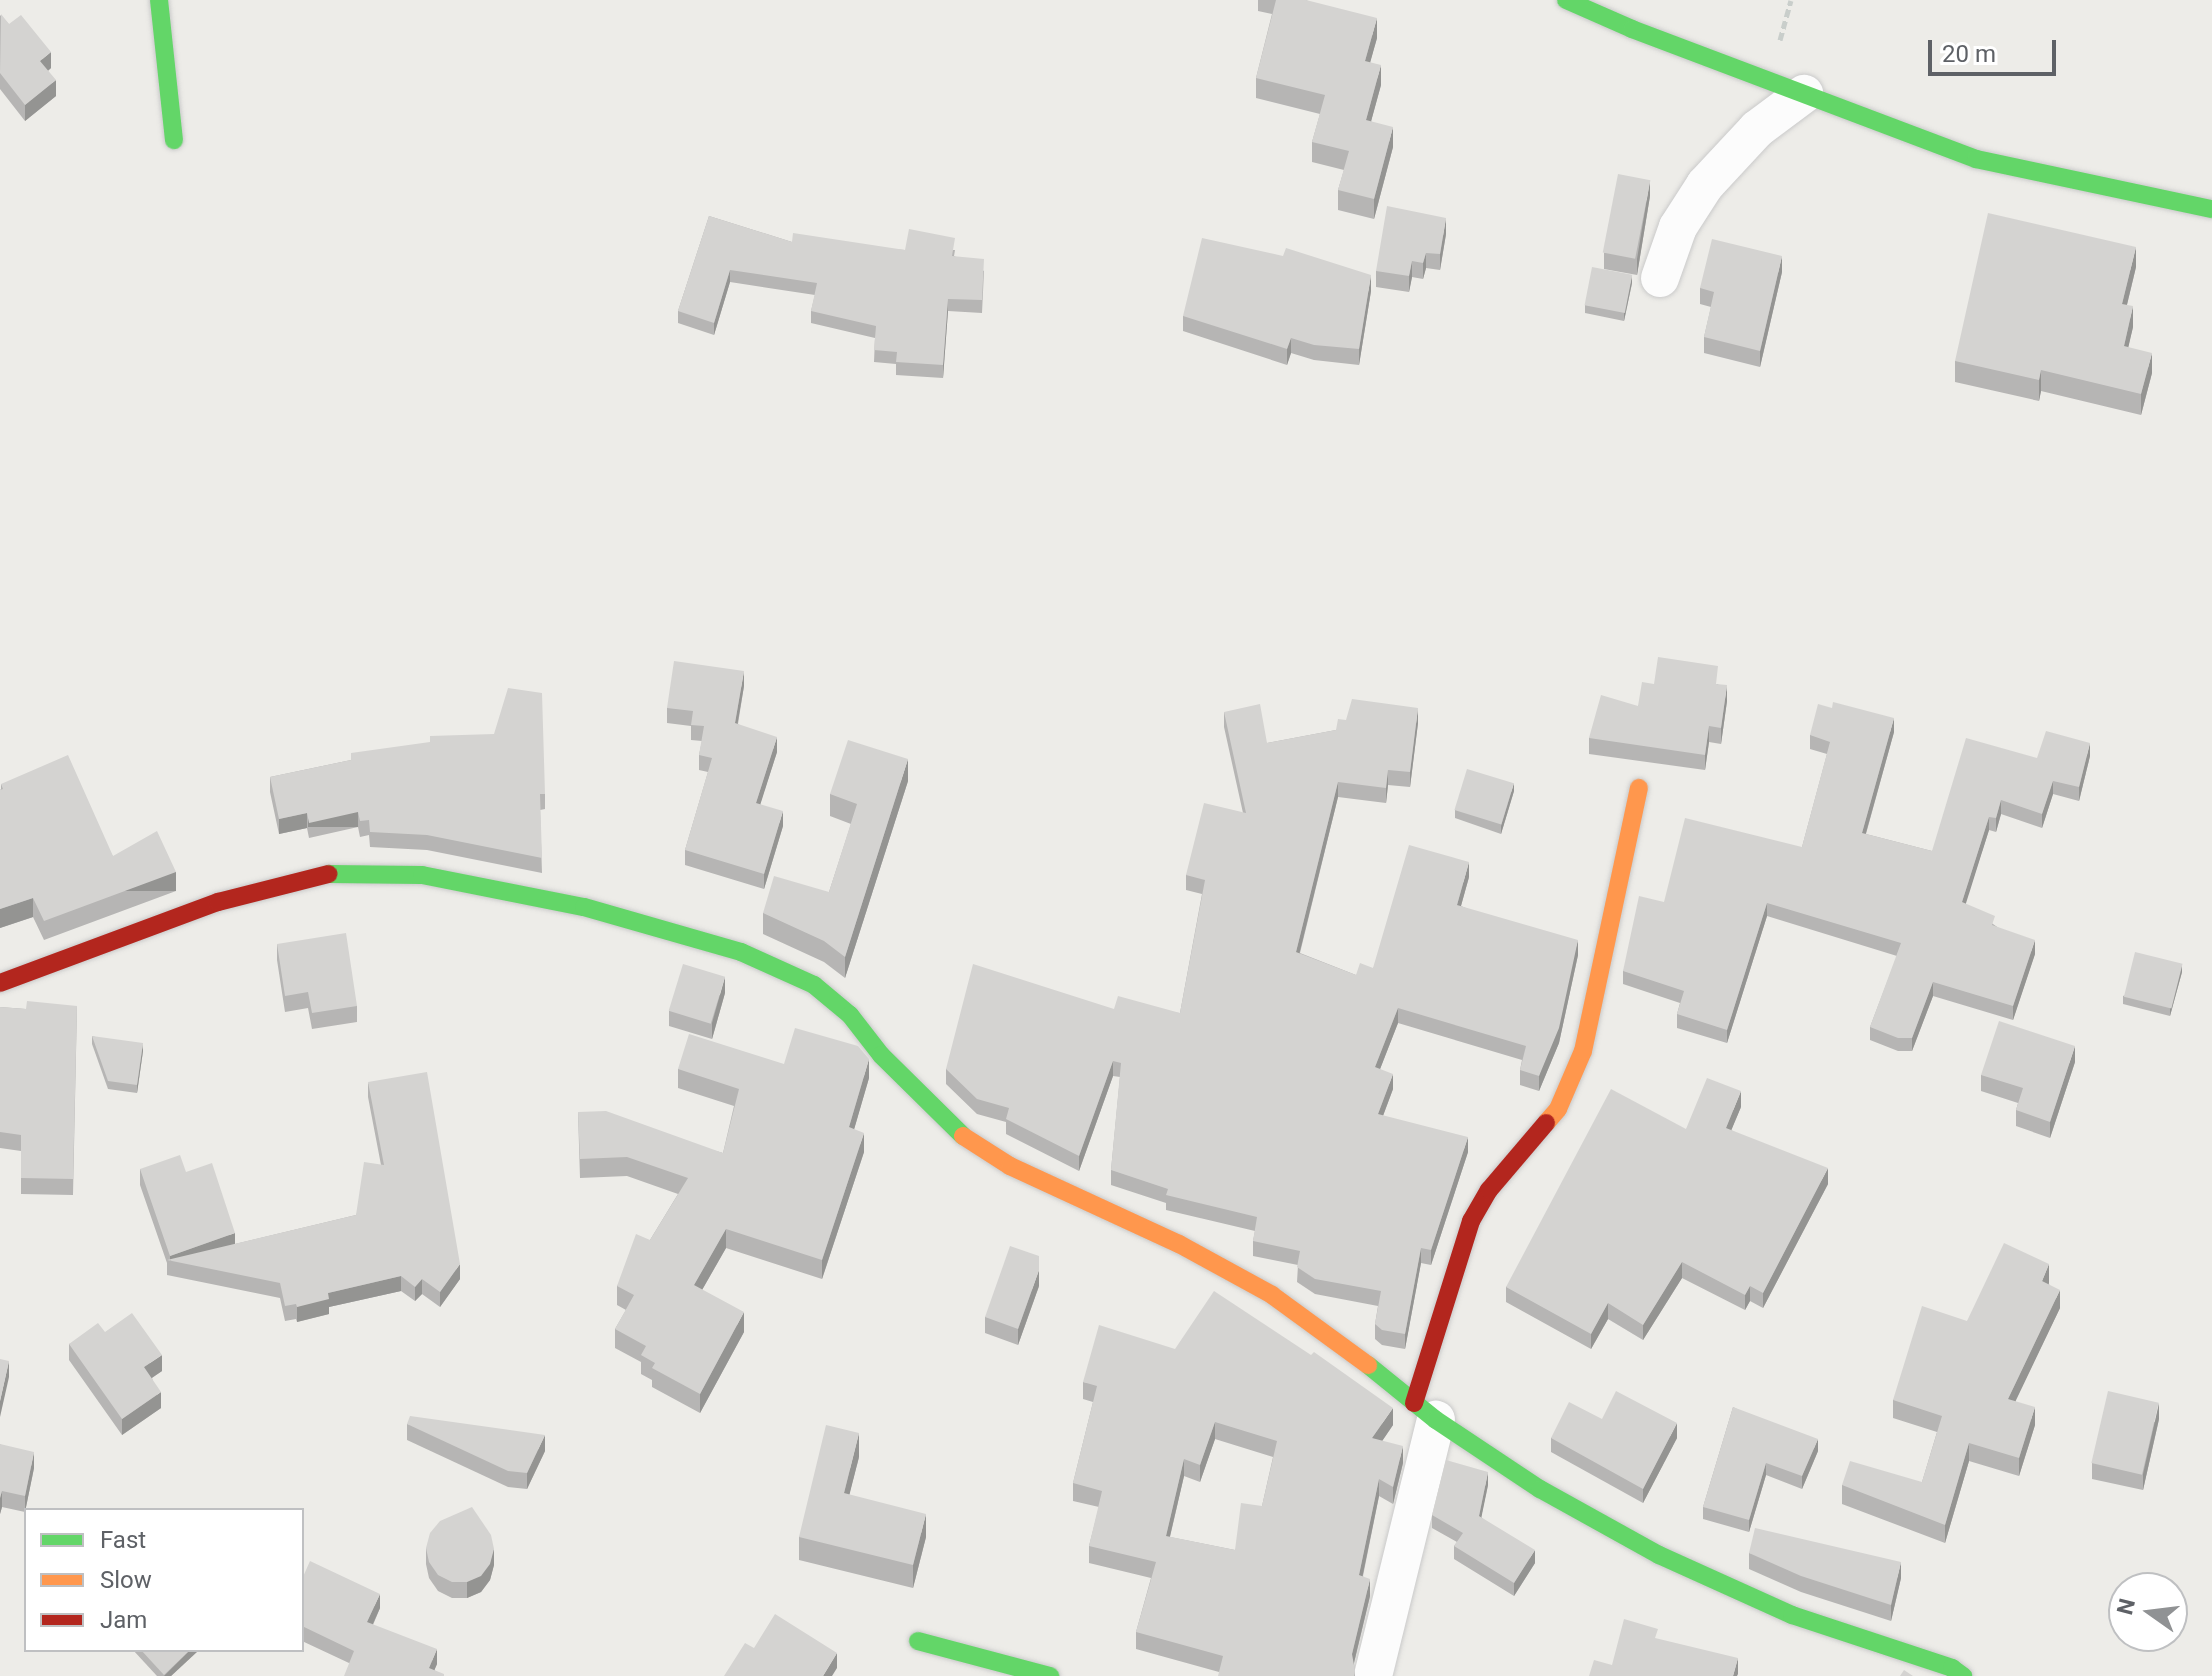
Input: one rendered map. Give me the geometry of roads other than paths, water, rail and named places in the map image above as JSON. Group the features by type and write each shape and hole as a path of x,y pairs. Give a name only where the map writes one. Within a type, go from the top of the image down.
{"street":[{"path":"159,0 174,140"},
{"path":"1566,0 1976,159 2212,209"},
{"path":"1660,278 1678,227 1705,185 1757,129 1804,94"},
{"path":"1373,1676 1425,1412 1471,1221 1489,1190 1558,1109 1583,1051 1639,788"},
{"path":"0,983 218,902 279,884 331,874 422,875 584,907 696,937 814,985 850,1015 881,1055 962,1135 1010,1166 1179,1244 1272,1295 1339,1342 1425,1412 1540,1489 1659,1555 1792,1615 1892,1647 1963,1676"},
{"path":"918,1641 1050,1676"}]}
